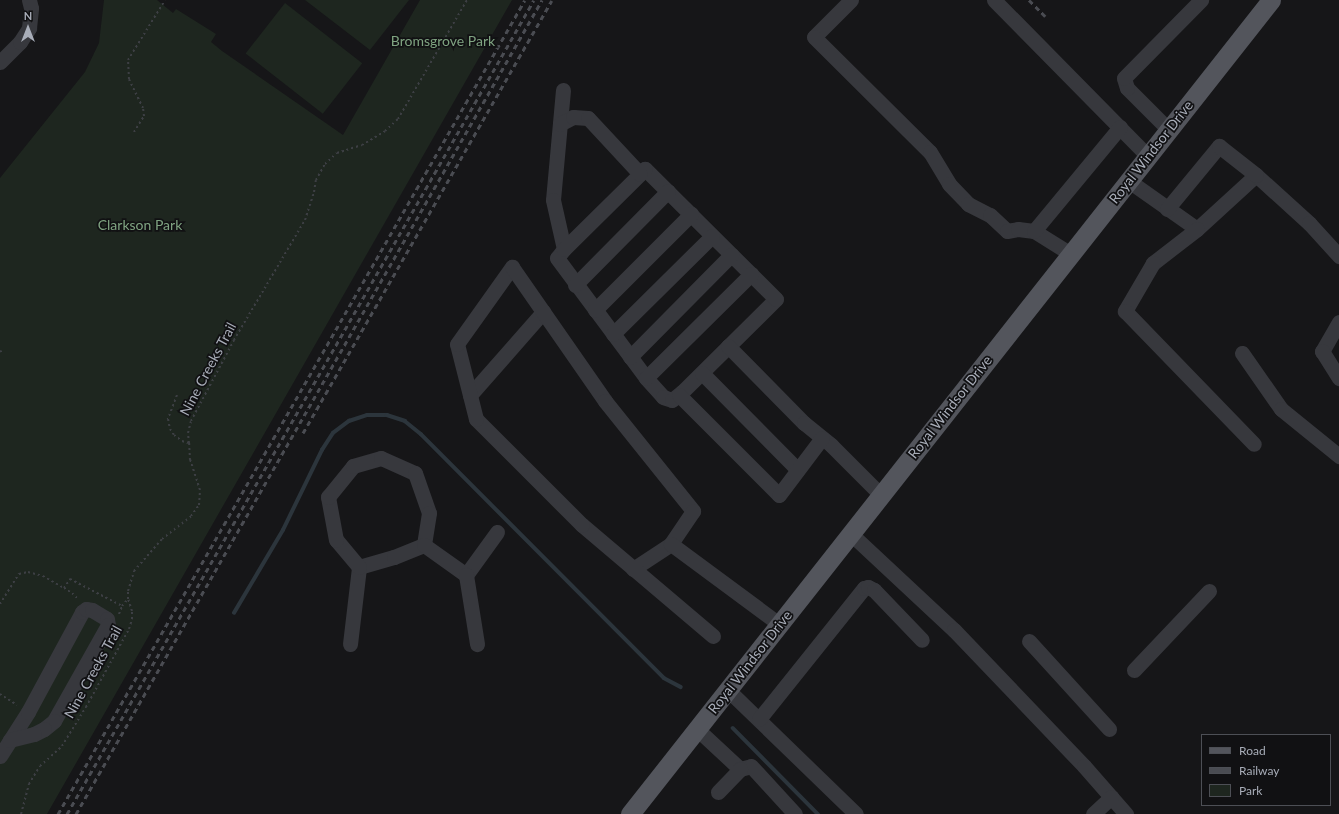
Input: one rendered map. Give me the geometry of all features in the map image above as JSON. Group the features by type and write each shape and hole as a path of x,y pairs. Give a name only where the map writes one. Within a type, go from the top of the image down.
{"main road":[{"name":"Royal Windsor Drive","path":"630,814 1271,0"}],"street":[{"path":"0,62 20,42 29,28 31,8 29,0"},
{"path":"851,0 814,37 930,152 949,184 968,204 990,215 1007,231 1018,229 1034,231 1070,254"},
{"path":"994,0 1148,156"},
{"path":"1169,130 1126,88 1124,78 1201,0"},
{"path":"563,90 553,200 564,249"},
{"path":"560,124 573,117 588,118 640,174"},
{"path":"1034,231 1120,127"},
{"path":"1167,208 1219,146 1256,175 1309,223 1339,256"},
{"path":"645,169 668,191 776,299 702,373 672,400 667,399 646,378 575,285 558,258 564,249 645,169"},
{"path":"1254,444 1126,311 1153,263 1197,229 1256,175"},
{"path":"1128,181 1197,229"},
{"path":"575,285 668,191"},
{"path":"595,310 691,214"},
{"path":"613,334 712,236"},
{"path":"630,357 731,255"},
{"path":"633,570 671,544 693,511 606,401 512,267 457,344 476,420 582,525 633,570 713,636"},
{"path":"646,378 751,274"},
{"path":"470,395 544,312"},
{"path":"1339,322 1322,351 1339,378"},
{"path":"728,346 804,423 822,438 880,495"},
{"path":"1242,353 1280,409 1339,456"},
{"path":"702,373 798,470"},
{"path":"679,395 779,495 822,438"},
{"path":"350,644 359,567 336,540 328,497 353,466 381,458 415,473 429,513 424,545"},
{"path":"476,644 466,575 497,532"},
{"path":"851,534 954,630 1126,814"},
{"path":"671,544 779,624"},
{"path":"424,545 466,575"},
{"path":"359,567 394,557 424,545"},
{"path":"759,719 864,588 868,587 874,590 922,640"},
{"path":"1134,670 1209,591"},
{"path":"0,756 10,740 28,712 82,612 86,609 92,610 108,619 108,625 54,721 44,729 34,734 10,740"},
{"path":"1030,641 1109,729"},
{"path":"728,690 856,814"},
{"path":"697,729 740,769"},
{"path":"718,792 740,769 751,766 795,814"},
{"path":"1093,814 1111,797"}],"path":[{"path":"134,132 144,116 143,108 129,79 128,60 165,0"},
{"name":"Nine Creeks Trail","path":"21,814 29,784 40,766 62,746 86,707 129,629 132,619 132,611 128,600 128,591 134,571 162,539 191,516 199,504 200,490 190,460 188,433 192,422 234,340 305,220 314,192 316,180 325,164 337,153 362,145 385,131 398,119 467,0"},
{"path":"0,351 4,353"},
{"path":"177,395 172,404 168,419 170,429 178,438 189,443"},
{"path":"0,604 19,574 28,572 43,576 72,593 86,609"},
{"path":"64,588 70,579 122,606"},
{"path":"0,694 28,712"}],"green space":[{"name":"Clarkson Park","path":"104,0 157,0 173,13 176,9 216,34 211,42 222,51 343,135 420,0 512,0 47,814 0,814 0,178 85,72 99,43"},
{"path":"305,0 409,0 370,50"},
{"path":"285,3 362,63 323,114 246,53"}],"waterway":[{"path":"234,613 283,530 322,450 333,433 349,421 367,415 387,415 405,421 421,434 664,678 681,687"},
{"path":"733,728 818,814"}],"railway":[{"path":"58,814 525,0"},
{"path":"67,814 534,0"},
{"path":"76,814 542,0"},
{"path":"303,433 552,0"},
{"path":"1029,0 1045,16"}],"park label":[{"name":"Bromsgrove Park","path":"443,41"}]}
